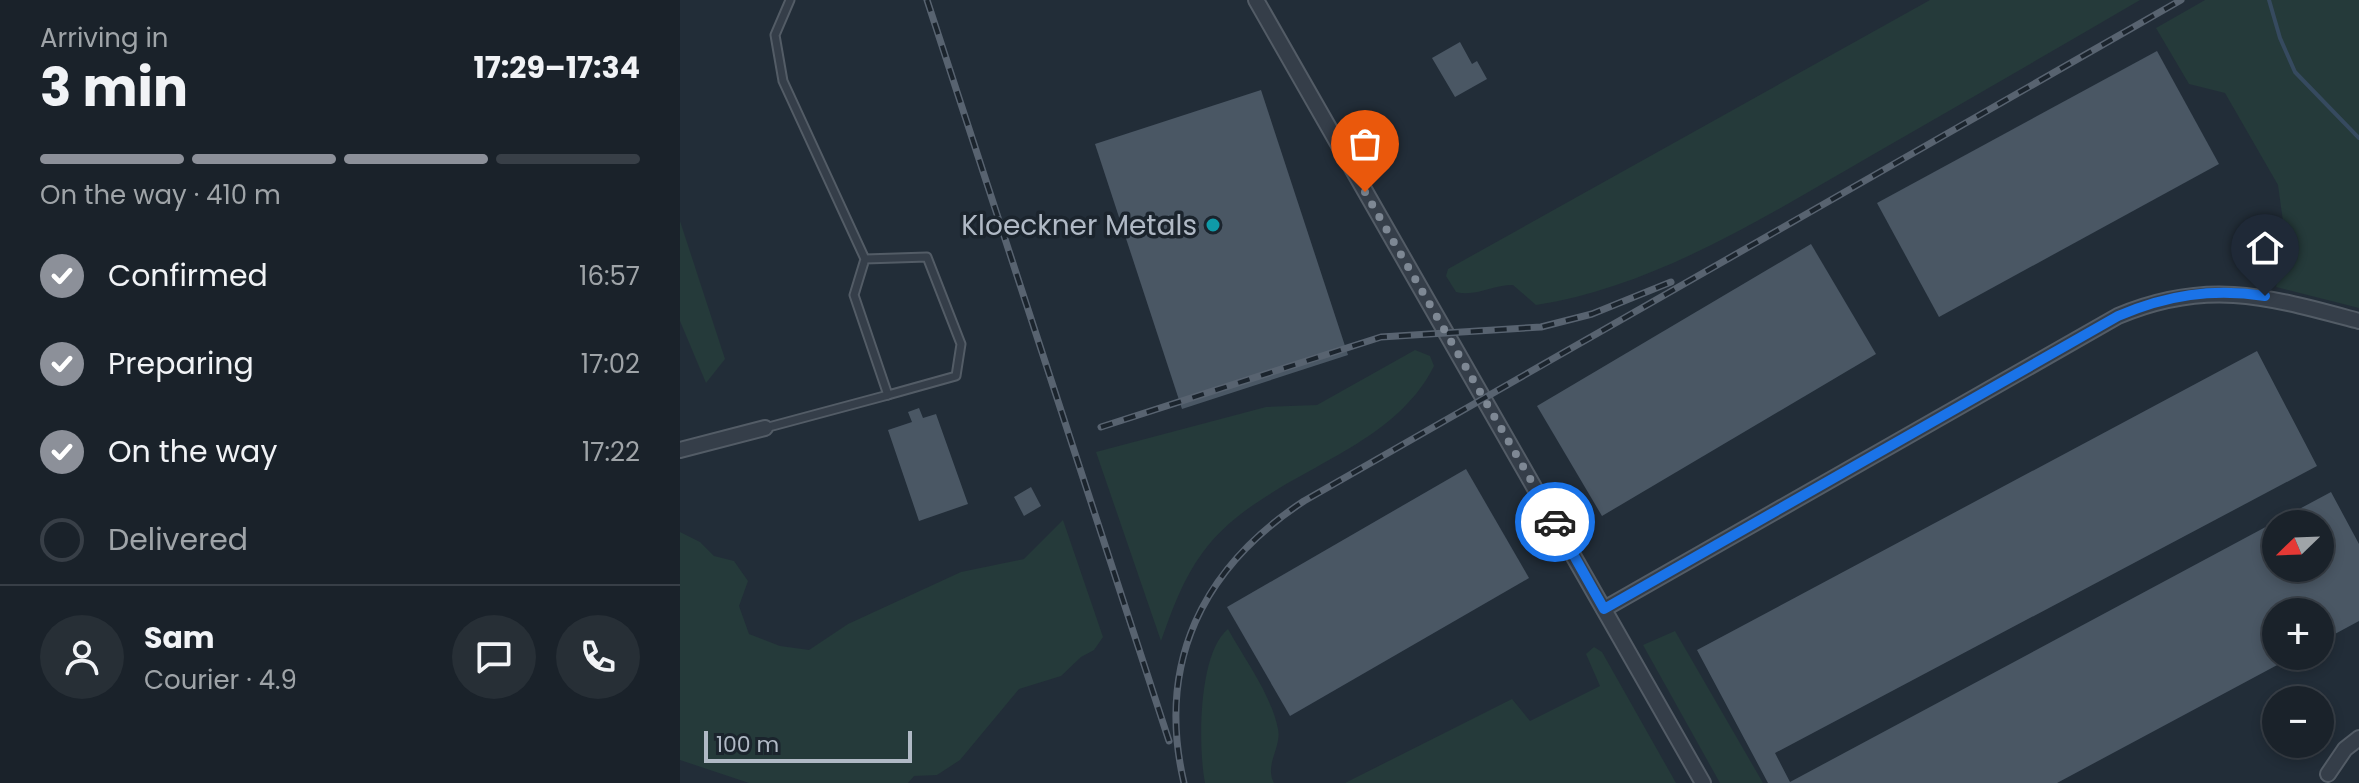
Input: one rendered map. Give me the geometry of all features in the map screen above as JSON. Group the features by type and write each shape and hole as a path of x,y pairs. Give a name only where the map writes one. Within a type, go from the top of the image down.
{"street":[{"path":"1256,0 1703,783"},
{"path":"1604,609 2118,316 2145,304 2190,294 2250,294 2359,321"},
{"path":"680,450 765,428"},
{"path":"2327,779 2345,749 2359,738"}],"lane":[{"path":"790,0 775,35 783,81 865,259 854,295 888,395"},
{"path":"765,428 956,376 961,344 927,257 865,259"}],"green space":[{"path":"1930,0 2140,0 1749,226 1666,266 1580,296 1536,305 1513,285 1470,293 1456,292 1446,276 1448,269"},
{"path":"2205,0 2359,0 2359,308 2276,287 2286,243 2278,185 2225,93 2189,84 2156,28"},
{"path":"680,221 725,359 706,383 680,321"},
{"path":"1415,350 1430,356 1434,366 1413,397 1387,422 1357,444 1258,502 1228,525 1203,552 1190,573 1161,641 1096,452 1266,407 1317,405"},
{"path":"1063,520 1103,637 1094,650 1081,657 1061,676 1019,689 960,760 937,775 914,776 908,783 749,783 680,760 680,532 700,542 714,556 734,561 748,581 739,606 749,634 780,646 809,650 848,624 961,572 1024,559"},
{"path":"1228,629 1264,690 1275,716 1279,736 1271,770 1274,783 1205,783 1201,725 1206,679 1218,641"},
{"path":"1675,631 1763,783 1720,783 1643,645"},
{"path":"1594,647 1602,652 1676,783 1345,783 1512,699 1530,721 1600,686 1586,654"}],"building":[{"path":"1460,42 1472,64 1477,61 1487,79 1455,97 1432,58"},
{"path":"2157,51 2219,164 1939,317 1877,203"},
{"name":"Kloeckner Metals","path":"1261,90 1348,355 1182,409 1095,144"},
{"path":"1811,244 1876,354 1602,516 1537,406"},
{"path":"2257,351 2317,466 1775,753 1790,782 2262,529 2262,582 2334,582 2334,510 2297,510 2331,492 2359,544 2359,621 2334,634 2334,598 2262,598 2262,670 2268,670 2057,783 1768,783 1697,650"},
{"path":"919,408 923,418 936,414 968,504 919,521 888,430 912,422 908,412"},
{"path":"1466,469 1529,578 1290,716 1227,607"},
{"path":"1031,487 1041,506 1024,516 1014,497"}],"waterway":[{"path":"2269,0 2280,38 2295,72 2359,138"}],"railway":[{"path":"927,0 1169,741"},
{"path":"1184,783 1177,739 1177,698 1183,659 1195,622 1214,588 1238,556 1268,527 1304,501 2181,0"},
{"path":"1101,427 1381,337 1541,327 1592,314 1671,282"}],"way so far":[{"path":"1365,192 1555,522"}],"place":[{"name":"Kloeckner Metals","path":"1213,225"}],"route":[{"path":"1555,522 1604,609 2118,316 2145,304 2190,294 2220,292 2265,296"}]}
